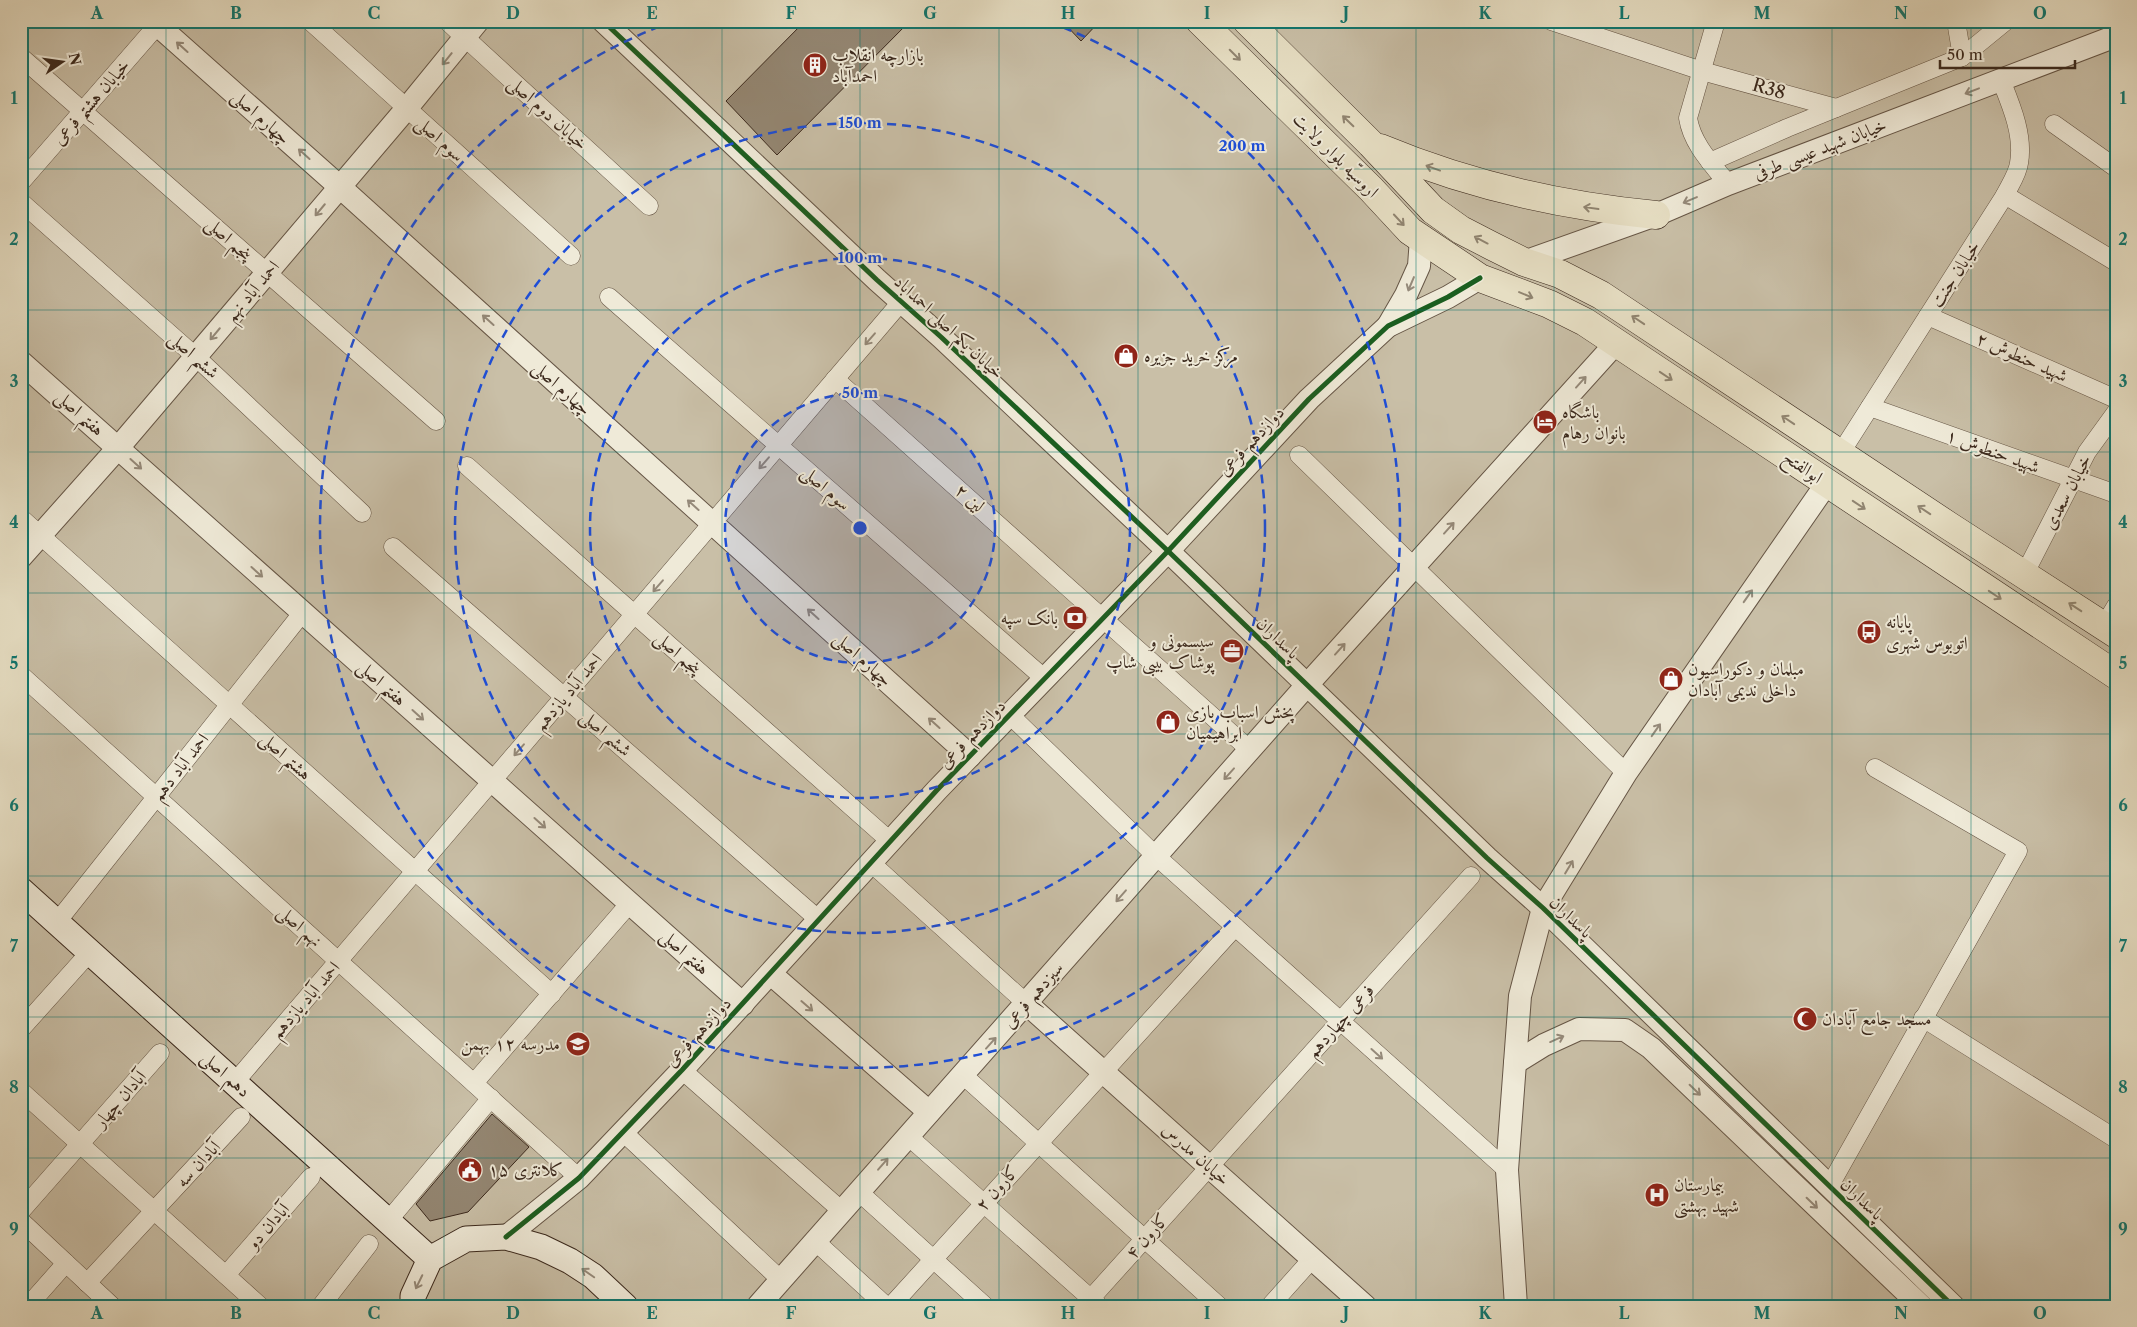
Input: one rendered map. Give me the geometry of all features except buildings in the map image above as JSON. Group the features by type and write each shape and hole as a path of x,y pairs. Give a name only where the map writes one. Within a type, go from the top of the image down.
{"main road":[{"name":"اروسیّه بلوار ولایت","path":"1247,21 1371,144 1432,210 1461,230 1524,262"},
{"name":"اروسیّه بلوار ولایت","path":"1204,23 1371,189 1410,232 1480,278"},
{"path":"1371,144 1410,160 1490,187 1573,205 1656,215"},
{"path":"1480,278 1524,262"},
{"name":"ابوالفتح","path":"1524,262 1560,274 1601,295 2024,574 2112,622"},
{"name":"ابوالفتح","path":"1480,278 1549,304 1585,322 2116,675"},
{"path":"1932,553 1949,526"},
{"name":"دهم اصلی","path":"21,890 430,1259"},
{"path":"413,1306 413,1296 430,1259 466,1239 506,1236 541,1247 570,1261 593,1276 625,1306"}],"street":[{"name":"سوم اصلی","path":"310,21 571,256"},
{"name":"خیابان دوم اصلی","path":"447,21 472,30 649,206"},
{"name":"خیابان یکم اصلی احمداباد","path":"603,21 1168,551"},
{"name":"R38","path":"1551,21 1702,71 1836,108"},
{"path":"1716,21 1688,118 1690,132 1710,162 1728,184"},
{"path":"1956,21 1962,57"},
{"path":"1710,162 1962,57 2006,21"},
{"name":"خیابان هشتم فرعی","path":"21,182 157,22"},
{"name":"چهارم اصلی","path":"157,22 970,756"},
{"name":"احمد آباد نهم","path":"21,557 118,448 472,30"},
{"name":"خیابان شهید عیسی طرفی","path":"1524,262 1656,215 1728,184 2116,36"},
{"name":"پنجم اصلی","path":"21,57 84,110 436,421"},
{"name":"خیابان جنت","path":"1840,454 2005,195 2019,163 2019,135 2001,80"},
{"path":"2054,124 2116,168"},
{"path":"2005,195 2116,262"},
{"name":"ششم اصلی","path":"21,202 196,356 362,513"},
{"path":"1388,326 1406,295 1419,266 1421,238"},
{"name":"دوازدهم فرعی","path":"506,1236 579,1178 743,1004 870,862 1168,551 1309,399 1388,326 1448,297 1480,278"},
{"name":"سوم اصلی","path":"609,297 1045,679"},
{"name":"احمد آباد یازدهم","path":"235,1082 901,302"},
{"name":"شهید حنطوش ۲","path":"1928,316 2116,399"},
{"name":"سیزدهم فرعی","path":"758,1306 1307,685 1616,343"},
{"name":"هفتم اصلی","path":"21,362 743,1004"},
{"name":"لین ۲","path":"835,379 1104,617 1250,750"},
{"name":"شهید حنطوش ۱","path":"1870,407 2116,494"},
{"name":"خیابان سعدی","path":"2024,574 2087,452 2116,412"},
{"path":"1299,455 1626,773"},
{"name":"پنجم اصلی","path":"467,466 890,841"},
{"path":"1516,1306 1507,1170 1520,996 1543,908 1626,773 1827,483"},
{"name":"هشتم اصلی","path":"21,518 552,994"},
{"name":"ششم اصلی","path":"393,547 819,920"},
{"name":"پاسداران","path":"1168,551 1487,858 1543,908 1953,1306"},
{"name":"احمد آباد دهم","path":"57,922 302,612"},
{"name":"نهم اصلی","path":"21,675 579,1178"},
{"path":"1010,715 1156,856 1507,1170"},
{"path":"1829,1187 2018,851 1875,768"},
{"path":"870,862 1026,1003"},
{"name":"فرعی چهاردهم","path":"1209,1166 1471,876"},
{"path":"474,1082 630,903"},
{"name":"کارون ۲","path":"891,1306 1235,927"},
{"path":"21,1029 90,952"},
{"path":"770,974 929,1112"},
{"name":"خیابان مدرس","path":"1026,1003 1365,1306"},
{"path":"1923,1018 2116,1139"},
{"path":"1515,1063 1544,1045 1579,1030 1625,1030 1651,1048 1921,1306"},
{"name":"آبادان چهار","path":"21,1211 160,1054"},
{"path":"682,1070 842,1211"},
{"path":"963,1075 1219,1306"},
{"path":"21,1092 260,1306"},
{"path":"388,1221 491,1098"},
{"name":"آبادان سه","path":"87,1283 241,1117"},
{"path":"622,1132 780,1279"},
{"path":"908,1136 984,1203 1091,1303"},
{"name":"کارون ۴","path":"1091,1303 1144,1239 1209,1166"},
{"name":"آبادان دو","path":"226,1275 311,1177"},
{"path":"859,1192 985,1306"},
{"path":"21,1221 112,1306"},
{"path":"815,1241 886,1306"},
{"path":"321,1306 369,1244"},
{"path":"1270,1306 1312,1259"},
{"path":"28,1306 66,1263"}],"shaded area":[{"path":"21,21 2116,21 2116,1306 21,1306"}],"cycle path":[{"path":"603,21 1168,551 1487,858 1543,908 1953,1306"},
{"path":"506,1237 579,1178 682,1070 937,790 1168,551 1309,399 1388,326 1448,297 1480,278"}],"place":[{"name":"بازارچه انقلاب احمدآباد","path":"815,65"},
{"name":"مرکز خرید جزیره","path":"1126,356"},
{"name":"باشگاه بانوان رهام","path":"1545,422"},
{"name":"بانک سپه","path":"1075,618"},
{"name":"پایانه اتوبوس شهری","path":"1869,632"},
{"name":"سیسمونی و پوشاک بیبی شاپ","path":"1232,651"},
{"name":"مبلمان و دکوراسیون داخلی ندیمی آبادان","path":"1671,679"},
{"name":"پخش اسباب بازی ابراهیمیان","path":"1168,722"},
{"name":"مسجد جامع آبادان","path":"1805,1019"},
{"name":"مدرسه ۱۲ بهمن","path":"578,1044"},
{"name":"کلانتری ۱۵","path":"470,1170"},
{"name":"بیمارستان شهید بهشتی","path":"1657,1195"}]}
